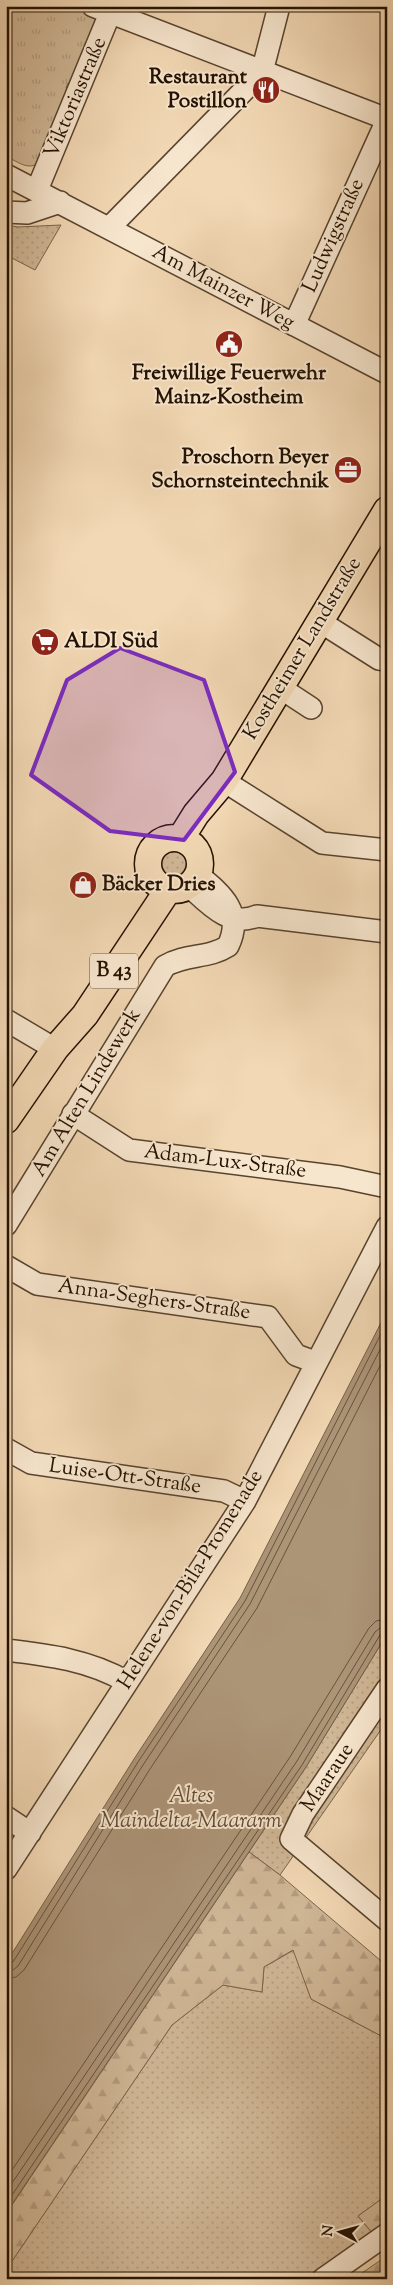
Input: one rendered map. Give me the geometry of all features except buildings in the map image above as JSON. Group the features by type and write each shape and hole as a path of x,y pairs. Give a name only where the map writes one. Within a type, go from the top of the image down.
{"main road":[{"name":"Kostheimer Landstraße","path":"188,842 196,814 222,784 319,620 387,510"},
{"path":"165,840 188,842 200,857 177,883 148,865 152,849 165,840"},
{"name":"B 43","path":"6,1120 55,1049 73,1008 177,883"}],"street":[{"path":"109,228 262,72 279,6"},
{"path":"106,9 262,72 387,119"},
{"name":"Viktoriastraße","path":"22,183 106,9"},
{"name":"Ludwigstraße","path":"294,325 387,119"},
{"name":"Am Mainzer Weg","path":"22,183 387,373"},
{"path":"6,212 27,213 60,202"},
{"path":"319,620 379,659 387,660"},
{"path":"279,687 311,708"},
{"path":"222,784 322,843 387,850"},
{"path":"177,883 232,919 251,919 257,916 387,932"},
{"name":"Am Alten Lindewerk","path":"6,1225 165,966 184,957 210,954 228,946 234,930 232,919"},
{"path":"6,1020 55,1049"},
{"name":"Adam-Lux-Straße","path":"73,1114 129,1150 340,1177 387,1187"},
{"name":"Helene-von-Bila-Promenade","path":"6,1869 245,1501 315,1362 387,1227"},
{"name":"Anna-Seghers-Straße","path":"6,1266 37,1284 268,1317 296,1355 315,1362"},
{"name":"Luise-Ott-Straße","path":"6,1449 32,1463 224,1491 245,1501"},
{"path":"6,1650 68,1658 109,1671 127,1682"},
{"name":"Maaraue","path":"387,1689 303,1814 291,1839 387,1920"},
{"path":"6,1817 30,1833"},
{"path":"323,2279 387,2234"}],"highlighted area":[{"path":"120,648 204,680 235,772 184,840 110,831 31,775 67,680"}],"green space":[{"path":"6,6 82,6 96,18 98,26 72,85 68,83 66,88 70,90 37,164 33,166 22,164 6,156"},
{"path":"6,225 18,227 61,225 35,270 6,255"},
{"path":"174,846 181,847 187,851 191,857 191,871 187,877 181,881 174,882 167,881 161,877 157,871 156,864 157,857 161,851 167,847"},
{"path":"387,1634 387,1721 280,1875 249,1852 306,1767"},
{"path":"249,1852 280,1875 387,1966 387,2039 311,1999 293,1950 264,1967 262,1992 223,1985 172,2025 6,2270 6,2214"},
{"path":"294,1950 311,1999 387,2039 387,2195 358,2216 374,2235 315,2279 6,2279 6,2270 172,2025 223,1985 262,1992 264,1967"},
{"path":"387,2195 387,2227 374,2235 358,2216"},
{"path":"387,2256 387,2279 353,2279"}],"water":[{"name":"Altes Maindelta-Maararm","path":"387,1311 387,1634 306,1767 6,2213 6,1963 134,1759 240,1598"}],"place":[{"name":"Restaurant Postillon","path":"266,90"},
{"name":"Freiwillige Feuerwehr Mainz-Kostheim","path":"229,344"},
{"name":"Proschorn Beyer Schornsteintechnik","path":"348,470"},
{"name":"ALDI Süd","path":"45,642"},
{"name":"Bäcker Dries","path":"83,885"}]}
